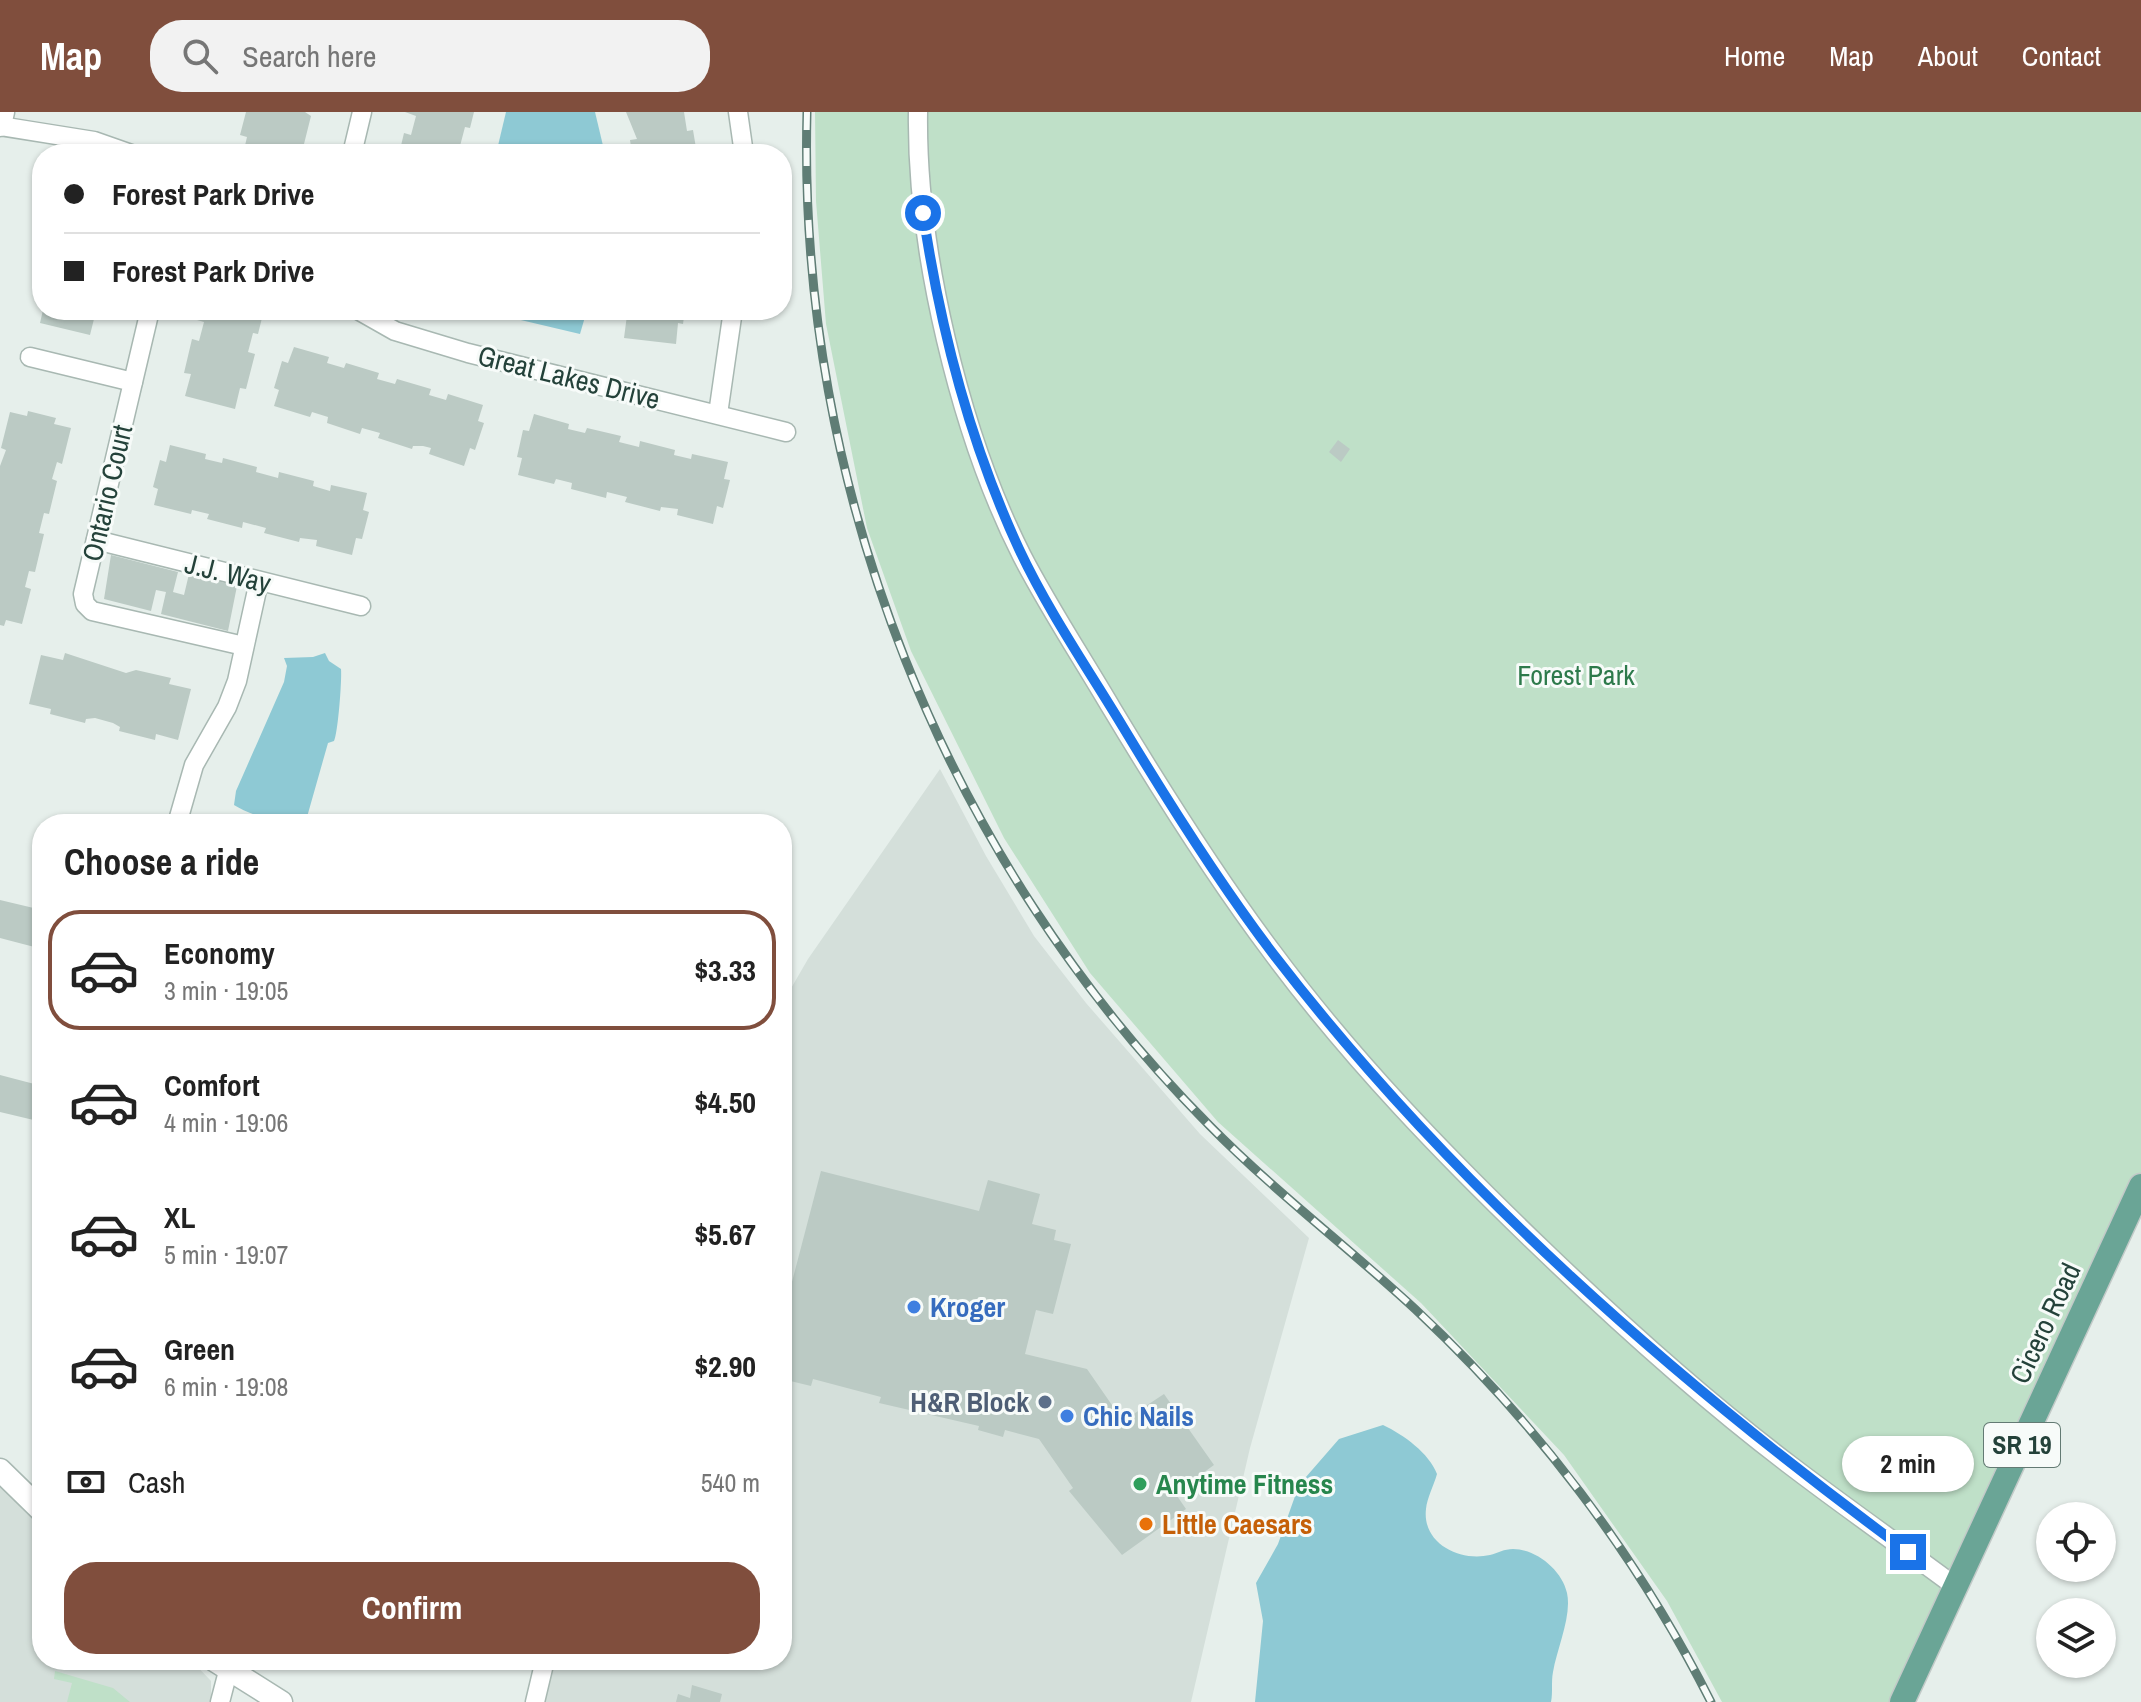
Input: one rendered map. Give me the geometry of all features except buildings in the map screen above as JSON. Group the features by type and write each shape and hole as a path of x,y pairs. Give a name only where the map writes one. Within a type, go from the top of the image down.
{"main road":[{"name":"Cicero Road","path":"1902,1702 2141,1186"}],"street":[{"path":"3,112 0,125 103,144"},
{"path":"354,144 362,112"},
{"path":"738,112 743,144"},
{"path":"918,112 923,213 931,272 947,343 992,487 1021,553 1059,621 1172,809 1271,951 1412,1119 1597,1301 1788,1464 1956,1587"},
{"name":"Ontario Court","path":"148,320 83,594 85,604 92,611 244,646"},
{"name":"Great Lakes Drive","path":"376,320 395,331 468,353 786,432"},
{"path":"718,414 732,320"},
{"path":"30,357 133,382"},
{"name":"J.J. Way","path":"96,540 361,606"},
{"path":"180,814 194,765 227,707 237,681 259,581"},
{"path":"0,1470 32,1501"},
{"path":"220,1702 223,1670"},
{"path":"234,1670 281,1702"},
{"path":"535,1702 543,1670"}],"shaded area":[{"path":"940,769 986,856 1034,936 1086,1003 1200,1134 1309,1238 1250,1448 1191,1702 541,1702 548,1670 792,1670 792,987"},
{"path":"0,1487 32,1518 32,1670 201,1670 211,1681 211,1702 0,1702"}],"green space":[{"name":"Forest Park","path":"815,112 2141,112 2141,1176 1899,1702 1722,1702 1667,1601 1564,1455 1421,1303 1218,1122 1090,973 1004,838 911,651 867,528 826,324 816,201"},
{"path":"55,1671 113,1688 130,1702 67,1702 72,1683 54,1679"}],"water":[{"path":"506,112 595,112 603,144 498,144"},
{"path":"520,320 584,320 580,334"},
{"path":"325,653 329,661 341,669 341,684 334,741 328,743 308,814 250,813 234,805 236,791 284,682 287,666 284,658 313,657"},
{"path":"1383,1425 1415,1445 1437,1474 1426,1509 1426,1521 1436,1540 1466,1556 1522,1550 1547,1562 1560,1576 1568,1602 1553,1672 1551,1702 1255,1702 1263,1621 1256,1583 1278,1544 1299,1485 1339,1439"}],"railway":[{"path":"807,112 811,252 828,391 860,527 905,660 963,787 1034,908 1116,1021 1210,1126 1415,1309 1459,1352 1542,1444 1580,1492 1650,1594 1711,1702"}],"place":[{"name":"Kroger","path":"914,1307"},
{"name":"H&R Block","path":"1045,1402"},
{"name":"Chic Nails","path":"1067,1416"},
{"name":"Anytime Fitness","path":"1140,1484"},
{"name":"Little Caesars","path":"1146,1524"}],"route":[{"path":"923,213 931,272 947,343 992,487 1021,553 1172,809 1271,951 1412,1119 1503,1212 1597,1301 1788,1464 1908,1552"}]}
